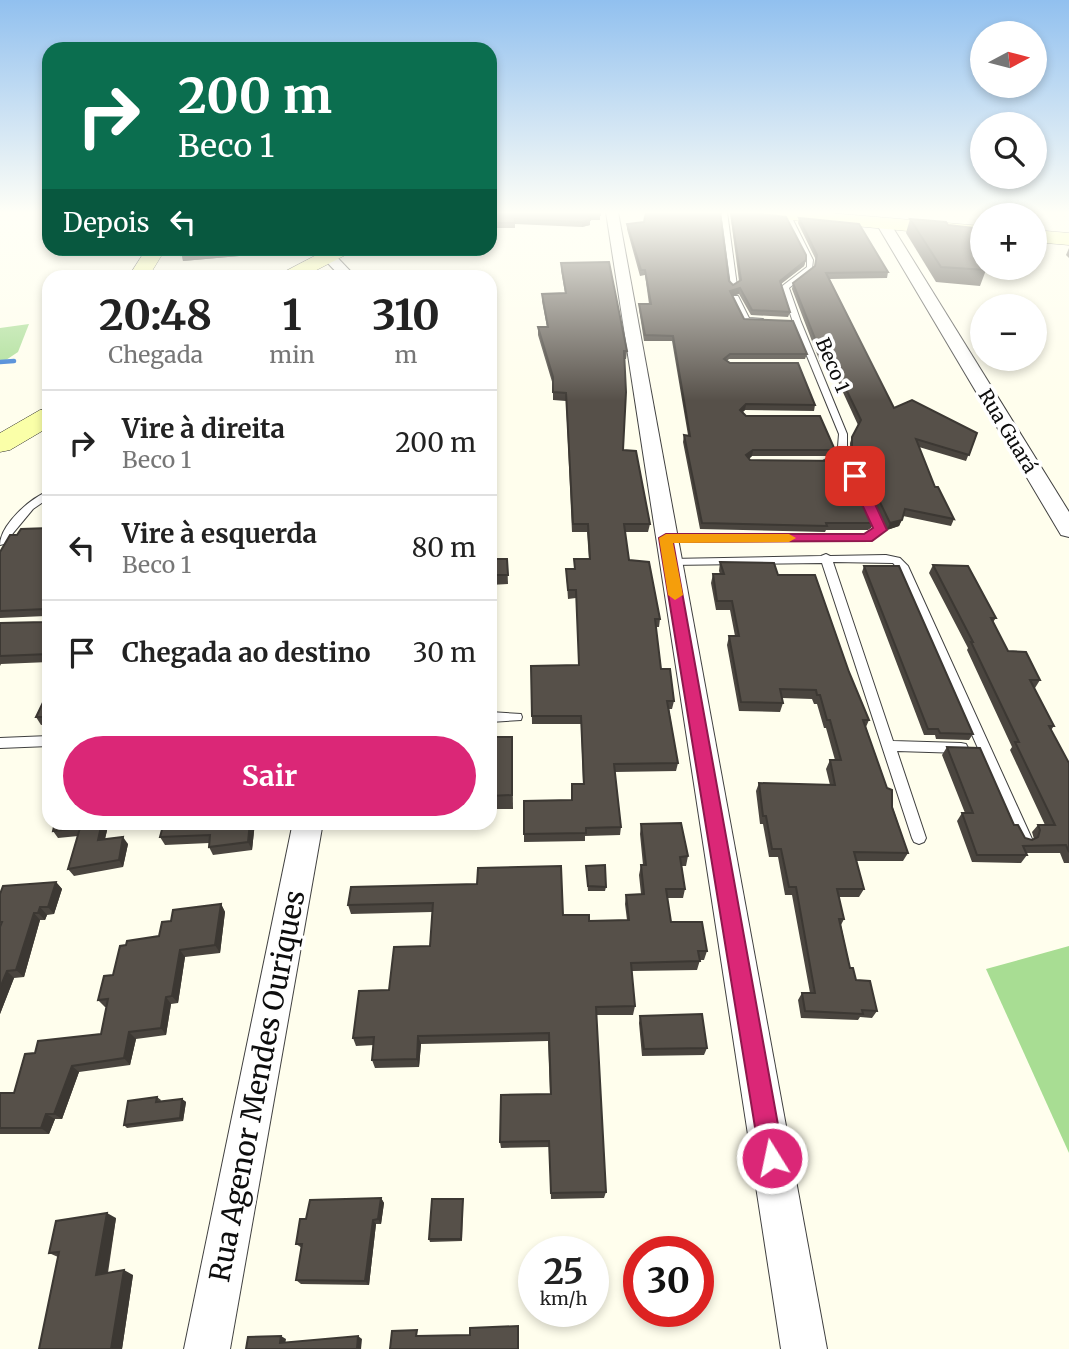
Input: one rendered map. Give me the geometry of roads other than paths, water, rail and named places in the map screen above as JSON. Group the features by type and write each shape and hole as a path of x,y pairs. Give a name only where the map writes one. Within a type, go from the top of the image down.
{"main road":[{"path":"10,438 42,411"},
{"path":"10,438 42,420"}],"street":[{"path":"622,275 804,1349"},
{"name":"Rua Guará","path":"914,275 1069,530"},
{"name":"Rua Agenor Mendes Ouriques","path":"207,1349 306,830"}],"lane":[{"path":"733,275 734,286"},
{"name":"Beco 1","path":"801,275 785,287 844,433 842,462"},
{"path":"735,298 746,320 775,321"},
{"path":"786,321 797,322"},
{"path":"802,364 814,364"},
{"path":"824,417 837,417"},
{"path":"816,462 842,462"},
{"path":"668,550 867,538 880,530 855,476"},
{"path":"0,542 7,530 29,507 42,499"},
{"path":"7,530 21,530"},
{"path":"668,550 886,558 896,561 904,568 1025,839"},
{"path":"826,557 919,838"},
{"path":"497,717 516,717"},
{"path":"0,743 42,741"},
{"path":"889,746 986,748"}],"waterway":[{"path":"0,362 14,361"}]}
